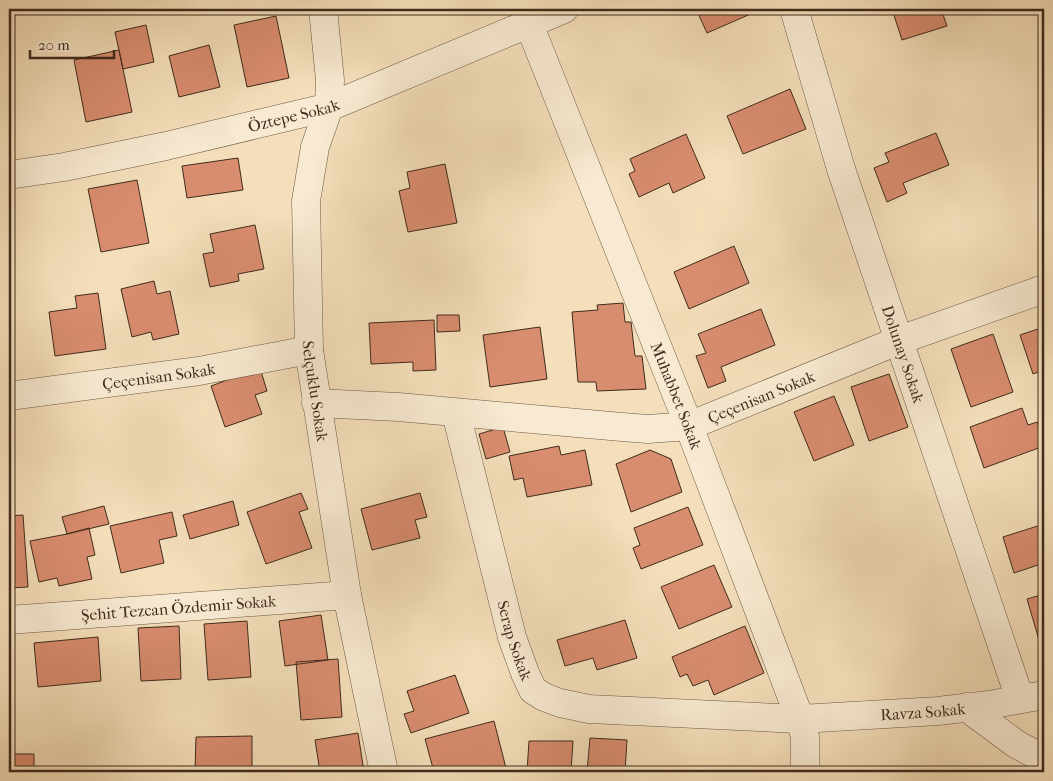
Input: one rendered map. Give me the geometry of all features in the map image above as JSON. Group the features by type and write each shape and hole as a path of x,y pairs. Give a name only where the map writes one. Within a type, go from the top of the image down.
{"street":[{"name":"Selçuklu Sokak","path":"323,9 330,80 329,107 315,147 306,202 309,350 347,595 384,772"},
{"name":"Öztepe Sokak","path":"9,175 64,167 166,146 329,107 564,9"},
{"name":"Dolunay Sokak","path":"794,9 841,169 900,340 1032,697"},
{"name":"Muhabbet Sokak","path":"529,24 689,426 800,719 804,737 805,772"},
{"name":"Çeçenisan Sokak","path":"316,403 398,407 648,429 689,426 900,340 1044,290"},
{"name":"Çeçenisan Sokak","path":"9,396 199,371 309,350"},
{"name":"Serap Sokak","path":"456,412 512,637 532,690 560,703 589,709 800,719"},
{"name":"Şehit Tezcan Özdemir Sokak","path":"9,620 347,595"},
{"name":"Ravza Sokak","path":"800,719 966,707 1032,697"},
{"path":"966,707 1016,744 1044,759"}],"building":[{"path":"696,9 762,9 707,33"},
{"path":"892,9 941,9 947,26 902,40"},
{"path":"276,16 289,78 247,87 234,25"},
{"path":"146,25 154,62 123,69 115,32"},
{"path":"209,45 220,87 179,97 169,56"},
{"path":"119,50 132,112 86,122 74,60"},
{"path":"790,89 806,129 743,154 727,116"},
{"path":"936,133 949,165 903,183 907,193 887,202 874,168 889,162 885,153"},
{"path":"686,134 705,178 673,193 669,183 639,197 629,174 635,171 630,159"},
{"path":"238,158 243,190 187,198 182,166"},
{"path":"445,164 457,223 408,232 399,191 410,188 407,172"},
{"path":"137,180 149,243 101,252 88,189"},
{"path":"255,225 264,269 238,274 239,281 210,287 203,254 214,252 210,234"},
{"path":"734,246 749,283 689,309 674,272"},
{"path":"154,281 157,294 170,291 179,334 153,340 151,332 132,337 121,289"},
{"path":"98,293 106,349 55,356 49,312 77,308 75,296"},
{"path":"623,303 625,322 631,322 635,356 642,356 646,389 597,391 596,382 578,382 572,312 598,310 597,305"},
{"path":"761,309 775,345 721,367 726,381 708,388 696,356 706,353 698,334"},
{"path":"437,315 459,315 460,331 437,332"},
{"path":"434,320 436,370 413,371 413,362 371,364 369,323"},
{"path":"540,327 547,379 490,387 483,335"},
{"path":"1044,327 1044,370 1033,374 1020,335"},
{"path":"993,334 1013,392 971,407 951,349"},
{"path":"260,368 267,391 255,395 262,414 225,427 211,386"},
{"path":"889,374 908,427 869,441 851,387"},
{"path":"834,396 854,445 814,461 794,412"},
{"path":"1022,408 1028,425 1037,422 1044,446 984,468 970,427"},
{"path":"503,427 510,452 486,459 479,434"},
{"path":"559,446 561,455 585,450 592,485 527,497 523,478 514,480 509,456"},
{"path":"650,450 671,459 682,492 631,512 616,464"},
{"path":"301,493 308,509 299,512 312,548 266,564 247,512"},
{"path":"420,493 427,517 415,520 420,538 372,550 361,509"},
{"path":"233,501 239,525 190,539 183,515"},
{"path":"104,506 109,524 67,534 62,517"},
{"path":"688,507 703,545 641,569 633,548 640,545 634,528"},
{"path":"172,512 177,536 159,540 164,563 121,573 110,526"},
{"path":"23,515 28,587 9,588 9,516"},
{"path":"1044,524 1044,563 1014,573 1003,537"},
{"path":"89,528 95,555 87,557 92,579 59,586 57,578 39,582 30,541"},
{"path":"714,565 732,607 679,629 661,587"},
{"path":"1044,594 1044,639 1039,640 1027,599"},
{"path":"321,615 328,660 285,666 279,621"},
{"path":"625,620 637,658 597,670 593,658 565,666 557,640"},
{"path":"247,621 251,677 208,680 204,624"},
{"path":"179,626 181,679 141,681 138,628"},
{"path":"745,626 764,673 714,695 708,680 693,686 687,674 680,677 672,657"},
{"path":"98,637 101,681 38,687 34,643"},
{"path":"338,659 342,717 301,720 296,662"},
{"path":"455,675 469,713 411,733 404,714 414,711 407,691"},
{"path":"494,721 507,772 434,772 425,739"},
{"path":"358,733 364,772 320,772 315,740"},
{"path":"252,736 252,772 195,772 196,737"},
{"path":"590,738 627,740 625,772 587,772"},
{"path":"529,741 573,741 571,772 527,772"},
{"path":"9,754 34,754 34,772 9,772"}]}
